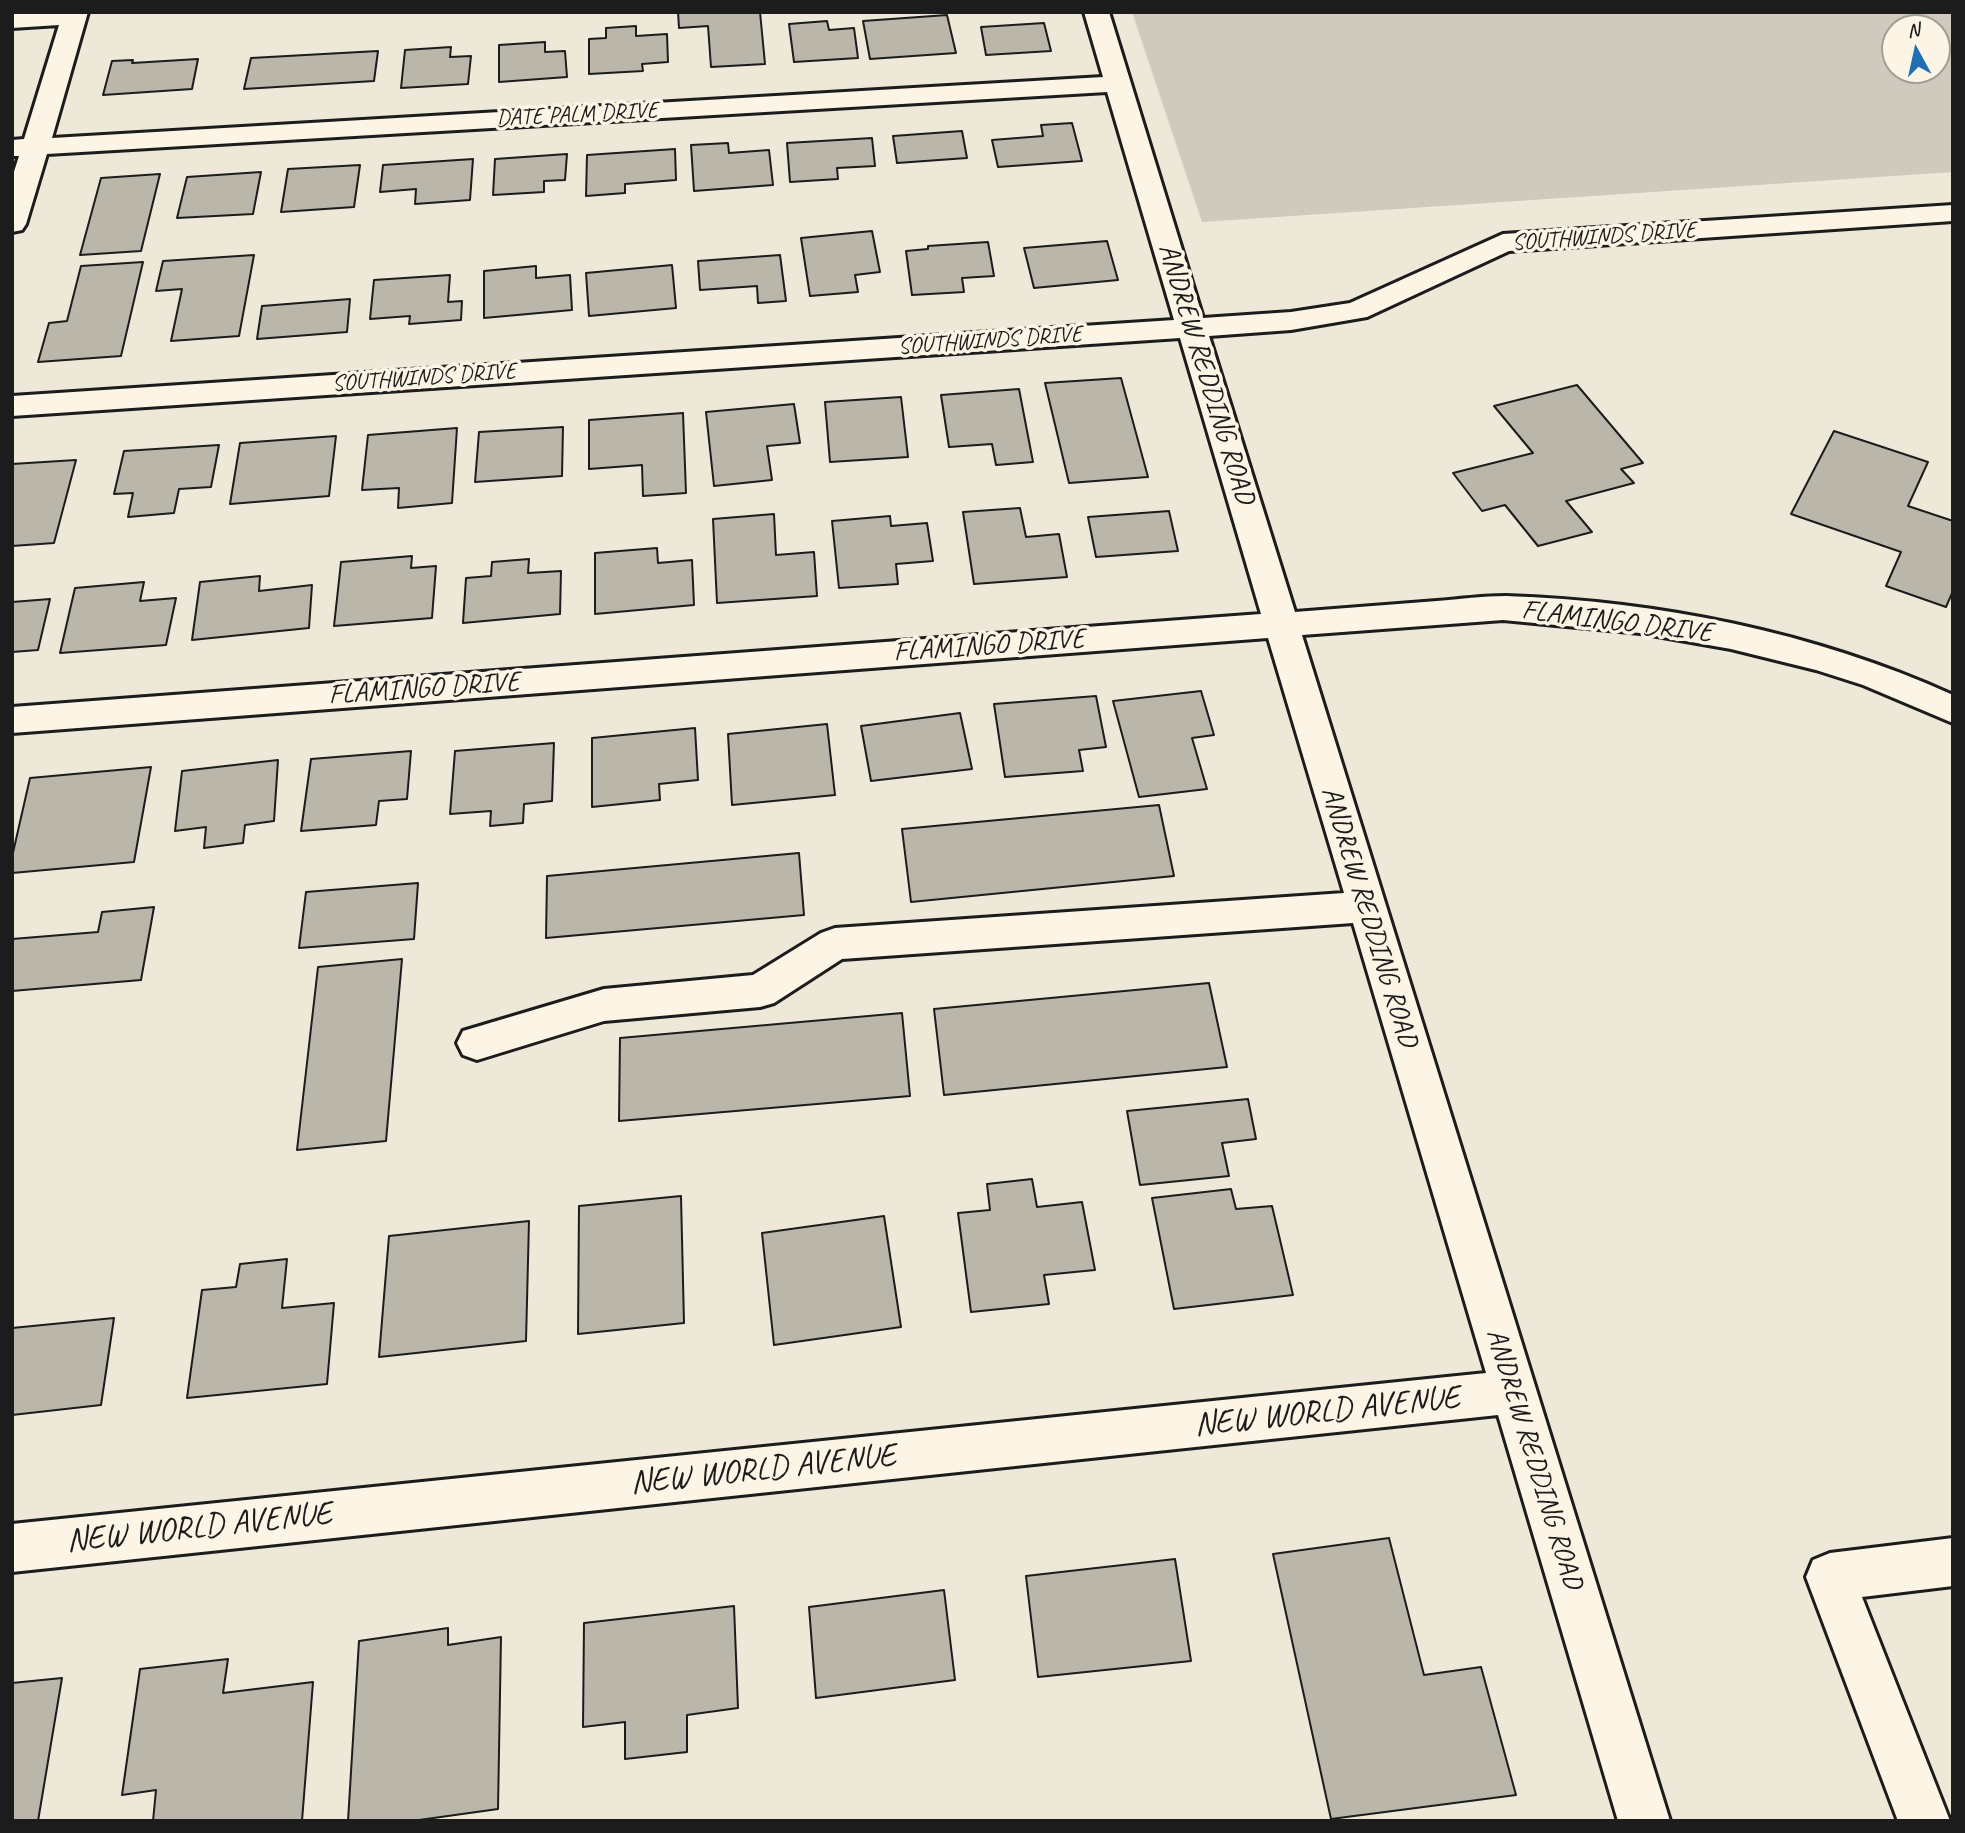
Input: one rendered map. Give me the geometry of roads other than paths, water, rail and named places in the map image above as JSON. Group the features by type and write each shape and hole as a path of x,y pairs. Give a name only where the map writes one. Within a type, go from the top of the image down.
{"street":[{"name":"ANDREW REDDING ROAD","path":"1097,12 1644,1821"},
{"path":"12,20 76,15 24,147 12,224"},
{"name":"DATE PALM DRIVE","path":"24,147 1118,84"},
{"name":"SOUTHWINDS DRIVE","path":"12,406 1291,321 1357,311 1503,243 1953,213"},
{"name":"FLAMINGO DRIVE","path":"12,720 1503,608 1581,612 1687,627 1758,642 1866,673 1953,710"},
{"path":"477,1043 604,1006 760,991 835,944 1366,907"},
{"name":"NEW WORLD AVENUE","path":"12,1548 1513,1392"},
{"path":"1924,1821 1830,1577 1953,1562"}]}
